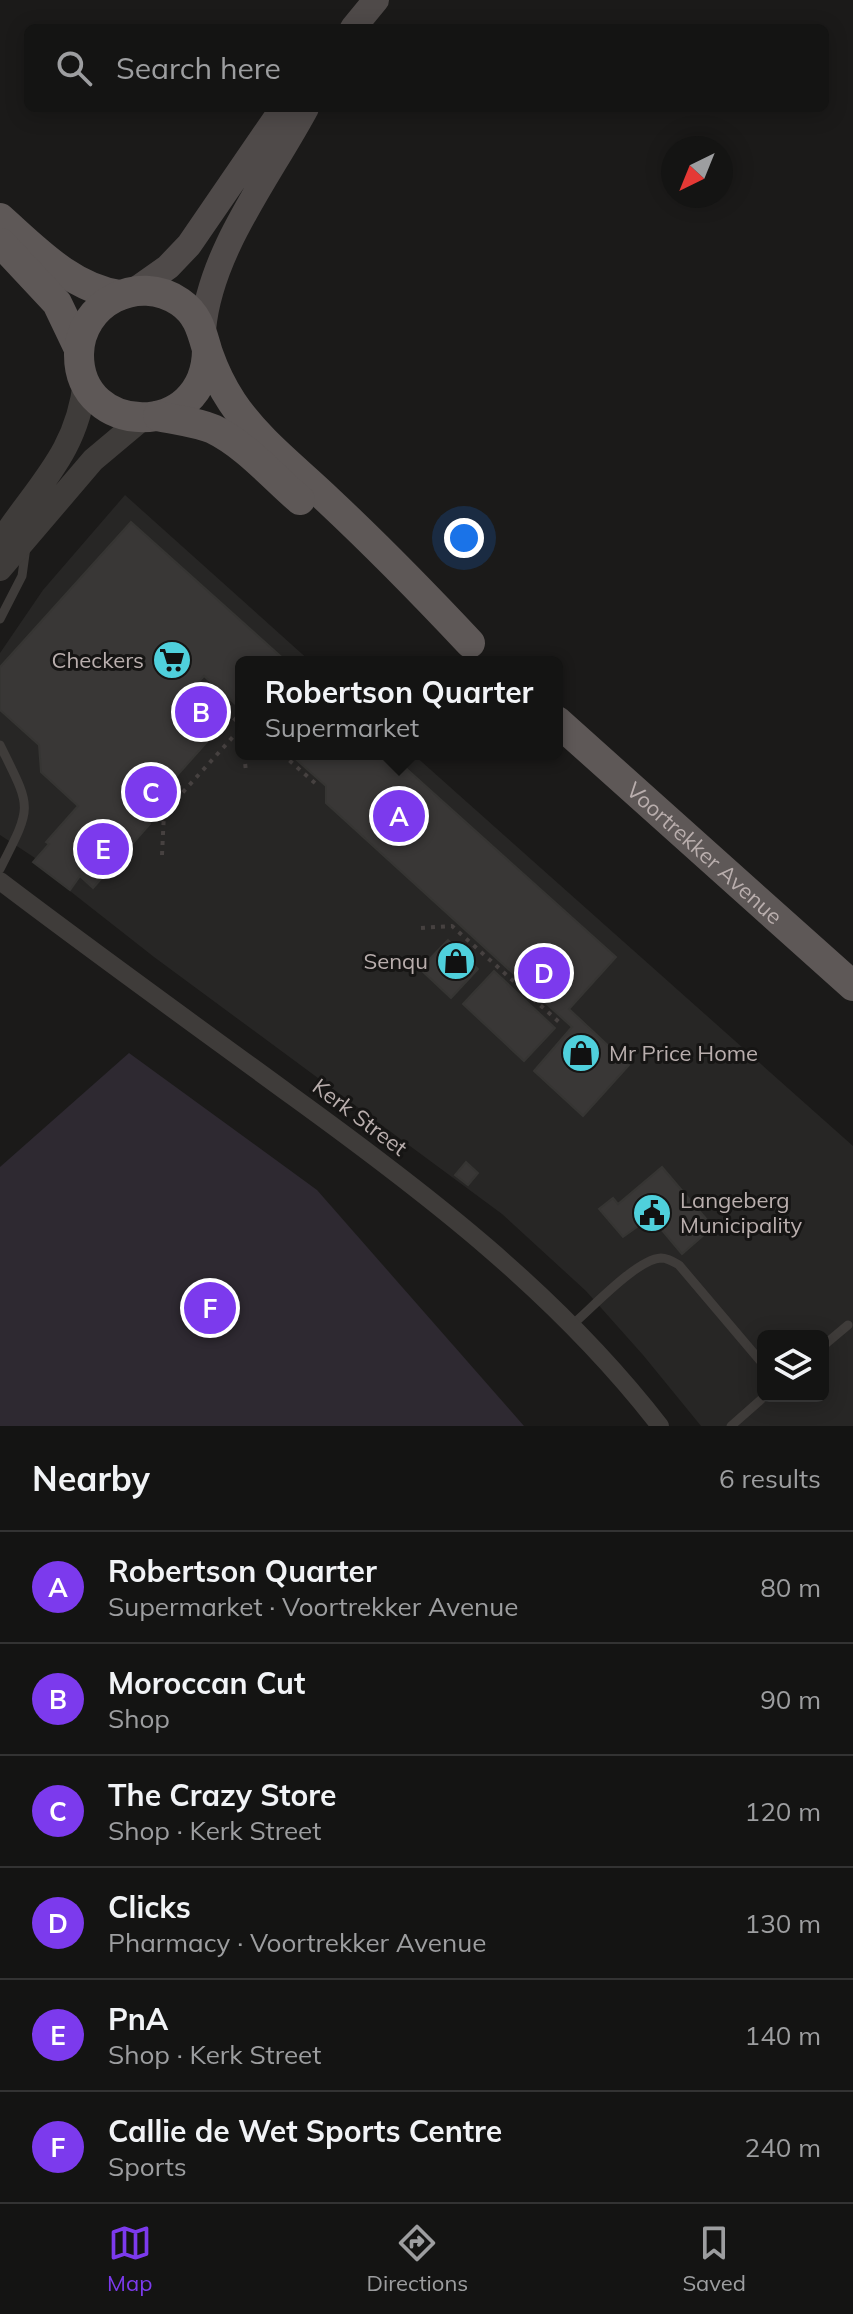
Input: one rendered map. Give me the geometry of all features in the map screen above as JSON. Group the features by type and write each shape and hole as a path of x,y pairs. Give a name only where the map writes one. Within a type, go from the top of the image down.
{"main road":[{"path":"356,24 376,0"},
{"path":"79,349 83,332 92,316 107,301 127,293 168,267 189,245 280,112"},
{"path":"151,417 182,406 197,390 205,372 206,301 221,262 304,112"},
{"path":"0,218 68,275 92,288 127,293 156,291 172,297 192,312 227,394 247,421 402,570 480,653"},
{"path":"0,243 50,294 71,328 85,381 106,406 125,416 206,426 229,439 480,653"},
{"name":"Voortrekker Avenue","path":"563,726 853,986"}],"street":[{"path":"0,542 71,440 79,421 85,381"},
{"path":"0,569 93,460 151,417"},
{"name":"Kerk Street","path":"0,881 364,1148 485,1245 573,1324 629,1385 660,1426"}],"lane":[{"path":"0,619 22,576 26,540"},
{"path":"0,745 25,796 26,809 24,821 0,869"},
{"path":"573,1324 643,1264 659,1258 679,1265 757,1357"},
{"path":"829,1341 848,1325"},
{"path":"731,1426 758,1402"}],"path":[{"path":"197,684 235,721"},
{"path":"162,855 164,813 235,734"},
{"path":"245,760 246,771"},
{"path":"289,760 316,784"},
{"path":"421,928 452,926 559,1022"}],"shaded area":[{"path":"125,495 304,656 235,656 235,760 420,760 853,1146 853,1426 701,1426 586,1291 502,1214 154,957 33,862 35,858 0,835 0,653 43,590"},
{"path":"129,1053 317,1190 524,1426 0,1426 0,1167"}],"building":[{"path":"131,522 280,656 235,656 235,704 204,676 189,693 222,725 149,807 150,824 93,888 80,876 70,890 33,862 78,806 41,772 39,745 0,710 0,667"},
{"path":"297,760 397,760 616,957 569,1009 629,1065 583,1116 534,1071 572,1027 326,803 326,786"},
{"path":"448,940 478,969 451,998 420,969"},
{"path":"494,971 555,1028 524,1061 463,1004"},
{"path":"466,1162 478,1173 468,1185 455,1175"},
{"name":"Langeberg Municipality","path":"662,1167 713,1227 682,1254 651,1217 623,1237 599,1209 613,1198 618,1204"}],"place":[{"name":"Checkers","path":"172,660"},
{"name":"Moroccan Cut","path":"201,712"},
{"name":"The Crazy Store","path":"151,792"},
{"name":"Robertson Quarter","path":"399,816"},
{"name":"PnA","path":"103,849"},
{"name":"Senqu","path":"456,961"},
{"name":"Clicks","path":"544,973"},
{"name":"Mr Price Home","path":"581,1053"},
{"name":"Langeberg Municipality","path":"652,1213"},
{"name":"Callie de Wet Sports Centre","path":"210,1308"}]}
